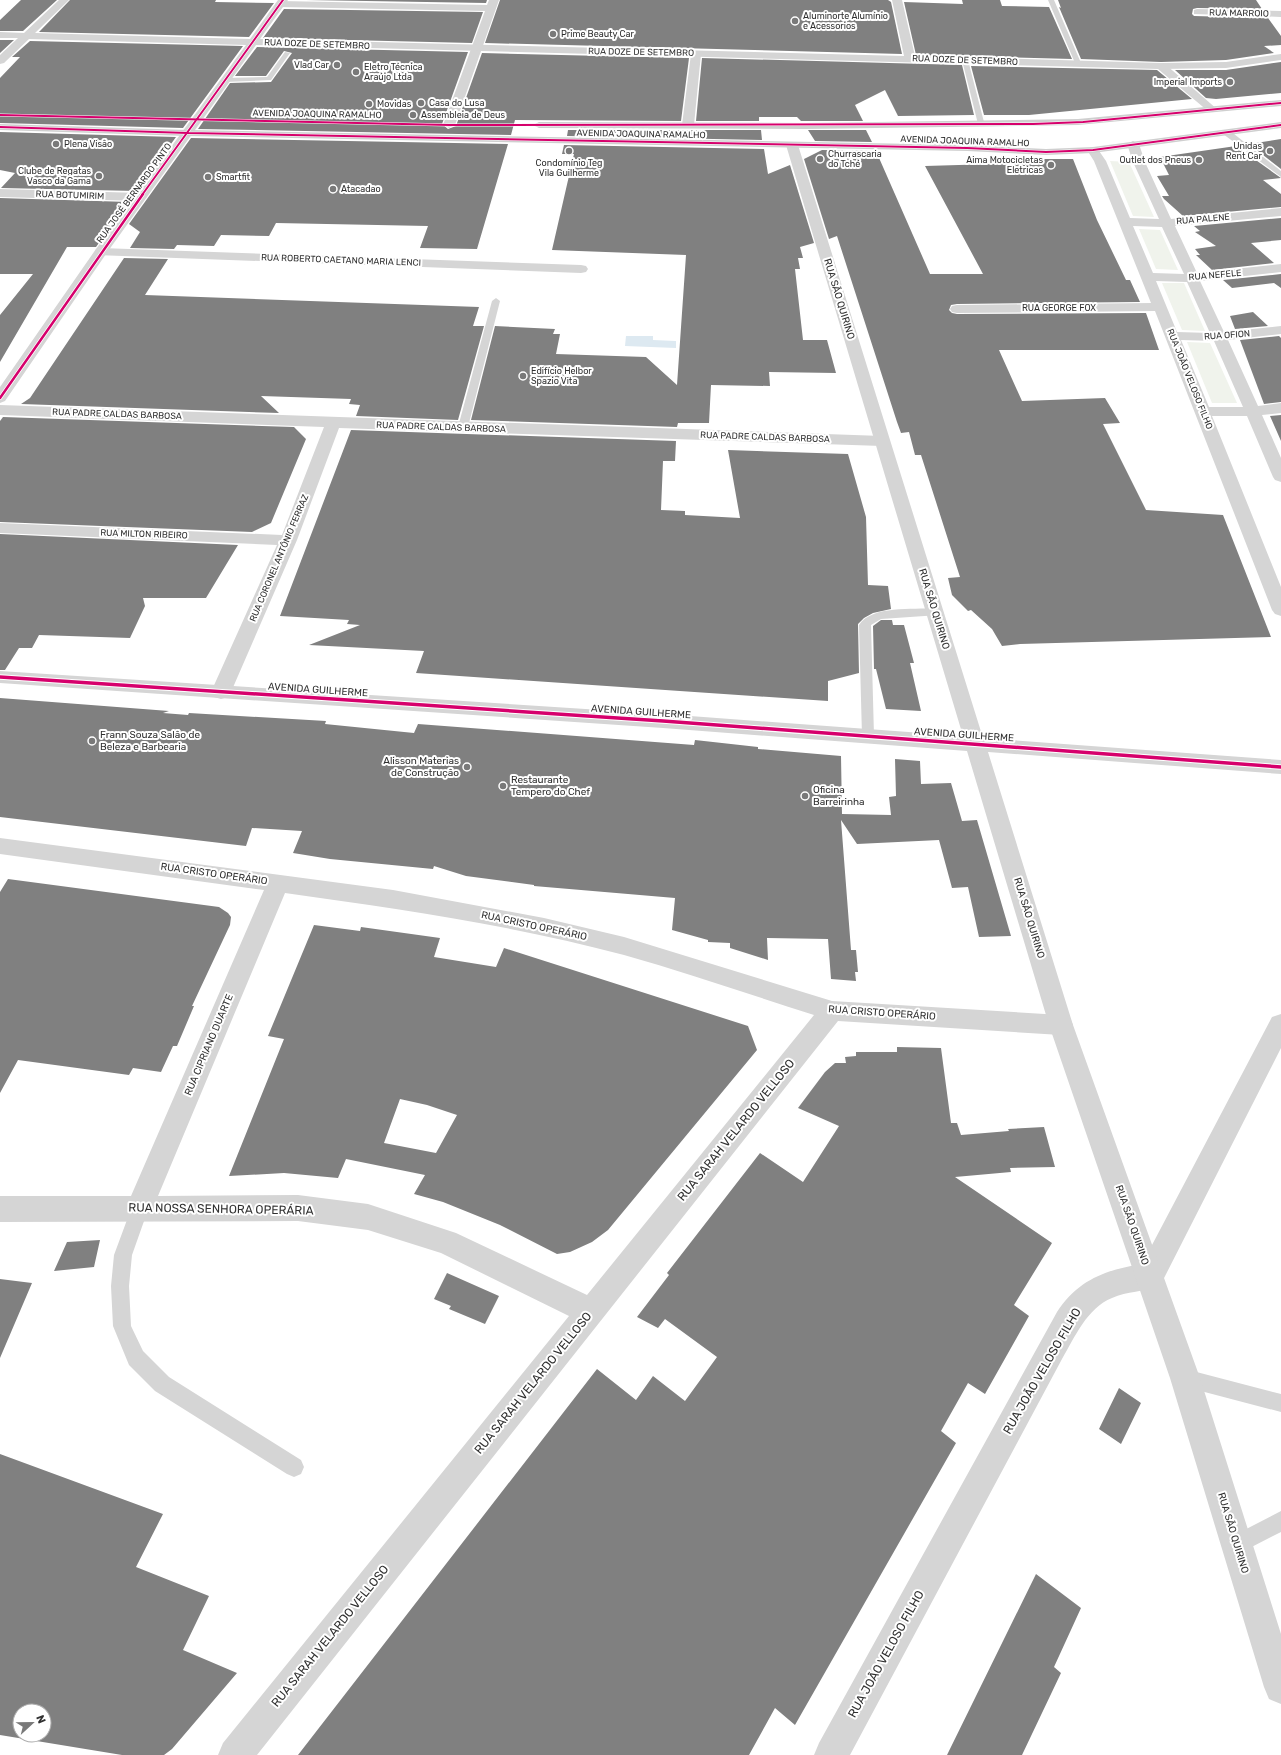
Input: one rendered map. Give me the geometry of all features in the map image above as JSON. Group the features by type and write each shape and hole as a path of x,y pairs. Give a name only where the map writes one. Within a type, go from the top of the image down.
{"main road":[{"name":"AVENIDA JOAQUINA RAMALHO","path":"0,114 450,125 805,126 1033,124 1083,122 1281,103"},
{"path":"1133,135 1134,124 1186,116 1194,112"},
{"path":"967,148 983,145 1050,146 1070,143 1072,136 1033,124"},
{"name":"AVENIDA JOAQUINA RAMALHO","path":"0,127 188,133 967,148 1046,152 1093,150 1133,135 1189,137 1281,125"},
{"path":"750,144 743,141 719,139 709,135 709,133 722,129 792,128 805,126"}],"street":[{"path":"0,61 64,0"},
{"path":"897,0 910,58"},
{"path":"281,2 492,4 450,125"},
{"name":"RUA JOSÉ BERNARDO PINTO","path":"0,398 101,252 281,2"},
{"name":"RUA MARROIO","path":"1197,12 1281,14"},
{"name":"RUA DOZE DE SETEMBRO","path":"0,36 910,58 1161,66 1220,65 1281,57"},
{"path":"688,125 696,54"},
{"path":"1161,66 1213,110"},
{"path":"1133,135 1139,162 1253,411 1277,456 1281,477"},
{"name":"RUA SÃO QUIRINO","path":"792,145 1061,1025 1185,1378 1281,1687"},
{"name":"RUA JOÃO VELOSO FILHO","path":"1093,150 1100,161 1161,307 1281,610"},
{"name":"RUA BOTUMIRIM","path":"0,193 141,197"},
{"name":"RUA PALENE","path":"1125,222 1167,223 1281,212"},
{"name":"RUA ROBERTO CAETANO MARIA LENCI","path":"101,252 581,268"},
{"name":"RUA NEFELE","path":"1148,277 1192,278 1281,268"},
{"name":"RUA GEORGE FOX","path":"957,309 1161,307"},
{"name":"RUA OFION","path":"1172,336 1219,337 1281,330"},
{"path":"1203,412 1253,411 1281,408"},
{"name":"RUA PADRE CALDAS BARBOSA","path":"0,410 333,423 882,441"},
{"name":"RUA CORONEL ANTÔNIO FERRAZ","path":"221,692 288,540 333,423"},
{"name":"RUA MILTON RIBEIRO","path":"0,528 288,540"},
{"name":"AVENIDA GUILHERME","path":"0,677 868,736 1281,767"},
{"name":"RUA CRISTO OPERÁRIO","path":"1,848 121,861 393,898 544,927 631,948 832,1011 1061,1025"},
{"name":"RUA CIPRIANO DUARTE","path":"140,1207 278,883"},
{"name":"RUA SARAH VELARDO VELLOSO","path":"235,1755 589,1311 832,1011"},
{"path":"1150,1276 1281,1024"},
{"name":"RUA NOSSA SENHORA OPERÁRIA","path":"0,1209 140,1207 298,1208 368,1217 446,1242 589,1311"},
{"name":"RUA JOÃO VELOSO FILHO","path":"831,1755 1052,1349 1078,1306 1100,1288 1125,1279 1150,1276"}],"lane":[{"path":"1051,0 1078,63"},
{"path":"225,80 269,79 272,77 287,54"},
{"path":"965,60 982,124"},
{"path":"1226,132 1281,175"},
{"path":"463,427 496,301"},
{"path":"868,736 864,628 866,623 874,617 881,615 935,612"},
{"path":"140,1207 123,1255 120,1286 122,1326 136,1358 162,1384 294,1467"},
{"path":"1185,1378 1281,1403"},
{"path":"1236,1545 1281,1520"}],"shaded area":[{"path":"1110,161 1129,162 1154,217 1133,216"},
{"path":"1139,229 1160,230 1178,270 1156,269"},
{"path":"1162,283 1184,283 1205,331 1182,330"},
{"path":"626,336 653,336 653,340 676,341 676,348 625,346"},
{"path":"1187,342 1210,343 1237,403 1212,403"}],"building":[{"path":"21,0 57,0 23,31 0,31 0,20"},
{"path":"70,0 216,0 215,2 274,3 249,37 39,32"},
{"path":"306,0 487,0 486,3"},
{"path":"500,0 888,0 891,2 902,54 485,43"},
{"path":"962,0 1000,0 1002,6 1049,7 1072,59 916,55 904,2 963,4"},
{"path":"1058,0 1256,0 1262,9 1197,8 1193,9 1192,14 1194,16 1268,18 1281,36 1281,45 1264,46 1274,53 1226,60 1161,62 1081,59 1059,7 1061,8"},
{"path":"284,9 483,12 472,43 263,38"},
{"path":"0,40 14,40 0,53"},
{"path":"30,41 243,46 183,128 0,123 0,78 20,57 12,57"},
{"path":"257,47 468,52 442,124 448,129 456,126 482,53 689,58 681,121 515,120 511,135 198,129 230,83 271,82 292,53 284,51 266,76 235,76"},
{"path":"702,58 962,65 974,115 898,116 885,90 855,105 863,121 801,121 797,117 759,117 759,121 696,121"},
{"path":"1281,62 1281,93 1216,99 1206,98 1175,70 1226,70"},
{"path":"971,66 1157,70 1192,99 1029,115 984,115"},
{"path":"568,130 761,130 762,140 567,136"},
{"path":"808,130 866,130 872,142 815,141"},
{"path":"0,132 176,137 137,191 1,188 15,173 0,170"},
{"name":"Atacadao","path":"191,138 508,144 477,249 420,248 428,226 276,223 269,236 221,235 214,246 177,245 174,249 130,248 140,232 129,224"},
{"name":"Unidas Rent Car","path":"1281,139 1281,169 1249,144"},
{"path":"564,145 764,149 768,174 790,165 814,243 800,247 803,258 798,258 800,269 795,269 803,340 827,340 836,373 769,372 770,386 711,385 709,423 678,423 677,427 471,420 495,326 555,329 553,334 560,334 556,354 646,357 677,385 686,255 552,250 574,154 562,154"},
{"path":"1236,146 1281,178 1263,180 1281,194 1281,207 1183,216 1164,199 1162,196 1169,196 1157,176 1169,175 1160,157"},
{"path":"822,150 876,151 930,274 983,274 925,166 1026,163 1025,159 1073,159 1097,220 1126,280 1130,280 1140,302 957,304 951,305 949,310 952,313 957,314 1146,313 1159,350 999,350 1022,401 1105,398 1120,423 1103,424 1146,510 1223,515 1271,637 1020,644 1002,646 992,629 971,610 968,611 952,595 948,578 960,577 921,455 915,455 909,432 901,433 837,236 829,239 804,159"},
{"path":"0,198 129,202 96,247 67,247 0,362 0,315 33,274 0,274"},
{"path":"1281,218 1281,240 1251,243 1274,263 1212,270 1196,255 1200,255 1195,249 1216,246 1195,232 1200,231 1194,226"},
{"path":"124,258 168,259 145,295 479,307 473,326 484,326 458,420 356,416 360,405 349,404 351,399 261,396 279,413 21,404 30,398"},
{"path":"1281,274 1281,288 1274,283 1232,288 1223,280"},
{"path":"1253,312 1268,326 1235,329 1230,316"},
{"path":"1279,336 1281,338 1281,402 1264,404 1240,340"},
{"path":"1281,415 1281,441 1270,416"},
{"path":"3,417 294,427 306,439 271,523 252,532 0,522 0,421"},
{"path":"351,430 676,441 675,461 663,461 661,510 685,511 685,515 740,518 728,450 848,454 866,517 868,585 888,586 891,609 873,613 864,618 858,624 859,673 828,681 828,701 416,673 424,651 309,645 360,625 347,624 349,620 280,616"},
{"path":"0,534 238,545 206,598 143,598 145,606 130,638 39,635 32,648 19,648 5,670 0,670"},
{"path":"881,620 892,620 893,625 904,625 914,663 910,663 921,711 886,709 876,669 874,669 873,626"},
{"path":"0,698 169,711 163,713 188,715 189,713 326,721 325,724 414,733 418,724 694,745 695,740 758,747 758,749 841,756 842,814 891,815 889,797 896,796 895,759 920,761 921,784 951,783 962,821 977,820 1011,936 979,937 968,887 952,888 939,840 857,844 841,820 851,950 856,950 858,972 855,972 856,981 831,979 828,939 767,938 768,960 730,948 730,943 708,942 708,940 672,930 675,898 534,886 466,876 434,866 433,869 330,859 293,853 302,831 252,828 246,846 0,817"},
{"path":"8,879 219,907 228,913 231,917 230,925 192,1006 194,1006 177,1046 173,1046 161,1072 133,1068 129,1075 18,1060 0,1093 0,892"},
{"path":"314,925 360,931 361,927 440,938 434,957 496,967 504,948 748,1026 757,1050 608,1230 592,1242 570,1252 557,1254 500,1225 443,1202 414,1194 425,1175 346,1159 338,1178 284,1173 229,1176 284,1039 268,1036","holes":["400,1099 427,1105 457,1115 436,1153 384,1143"]},
{"path":"897,1047 941,1048 951,1123 957,1123 961,1135 1009,1131 1008,1129 1044,1127 1055,1167 1010,1168 1011,1172 955,1177 1052,1243 1014,1305 1029,1316 985,1394 968,1383 941,1431 956,1443 795,1725 775,1708 749,1755 298,1755 597,1369 636,1400 653,1376 685,1401 717,1357 665,1319 658,1328 637,1317 669,1275 667,1273 760,1153 803,1182 839,1126 798,1108 825,1072 835,1063 846,1063 845,1057 856,1056 856,1052 897,1052"},
{"path":"100,1240 94,1267 54,1271 67,1242"},
{"path":"447,1273 499,1296 485,1324 449,1309 451,1306 434,1299"},
{"path":"0,1279 32,1283 0,1358"},
{"path":"1119,1388 1141,1403 1121,1444 1099,1429"},
{"path":"0,1454 163,1514 136,1567 209,1596 183,1650 237,1673 172,1749 164,1755 122,1755 49,1743 52,1743 52,1703 12,1703 12,1737 0,1735"},
{"path":"1036,1574 1081,1608 1054,1667 1061,1673 1022,1755 947,1755"}],"cycle path":[{"path":"0,398 101,252 283,0"},
{"path":"0,115 449,125 1033,124 1083,122 1281,103"},
{"path":"0,127 188,133 967,148 1046,152 1093,150 1281,125"},
{"path":"0,677 663,721 1281,767"}],"place":[{"name":"Aluminorte Alumínio e Acessorios","path":"795,21"},
{"name":"Prime Beauty Car","path":"553,34"},
{"name":"Vlad Car","path":"337,65"},
{"name":"Eletro Técnica Araújo Ltda","path":"356,72"},
{"name":"Imperial Imports","path":"1230,82"},
{"name":"Casa do Lusa","path":"421,103"},
{"name":"Movidas","path":"369,104"},
{"name":"Assembleia de Deus","path":"413,115"},
{"name":"Plena Visão","path":"56,144"},
{"name":"Condomínio Teg Vila Guilherme","path":"569,151"},
{"name":"Unidas Rent Car","path":"1270,151"},
{"name":"Churrascaria do Tché","path":"820,159"},
{"name":"Outlet dos Pneus","path":"1199,160"},
{"name":"Aima Motocicletas Eletricas","path":"1051,165"},
{"name":"Clube de Regatas Vasco da Gama","path":"99,176"},
{"name":"Smartfit","path":"208,177"},
{"name":"Atacadao","path":"333,189"},
{"name":"Edifício Helbor Spazio Vita","path":"523,376"},
{"name":"Frann Souza Salão de Beleza e Barbearia","path":"92,741"},
{"name":"Alisson Materias de Construção","path":"467,767"},
{"name":"Restaurante Tempero do Chef","path":"503,786"},
{"name":"Oficina Barreirinha","path":"805,796"}]}
